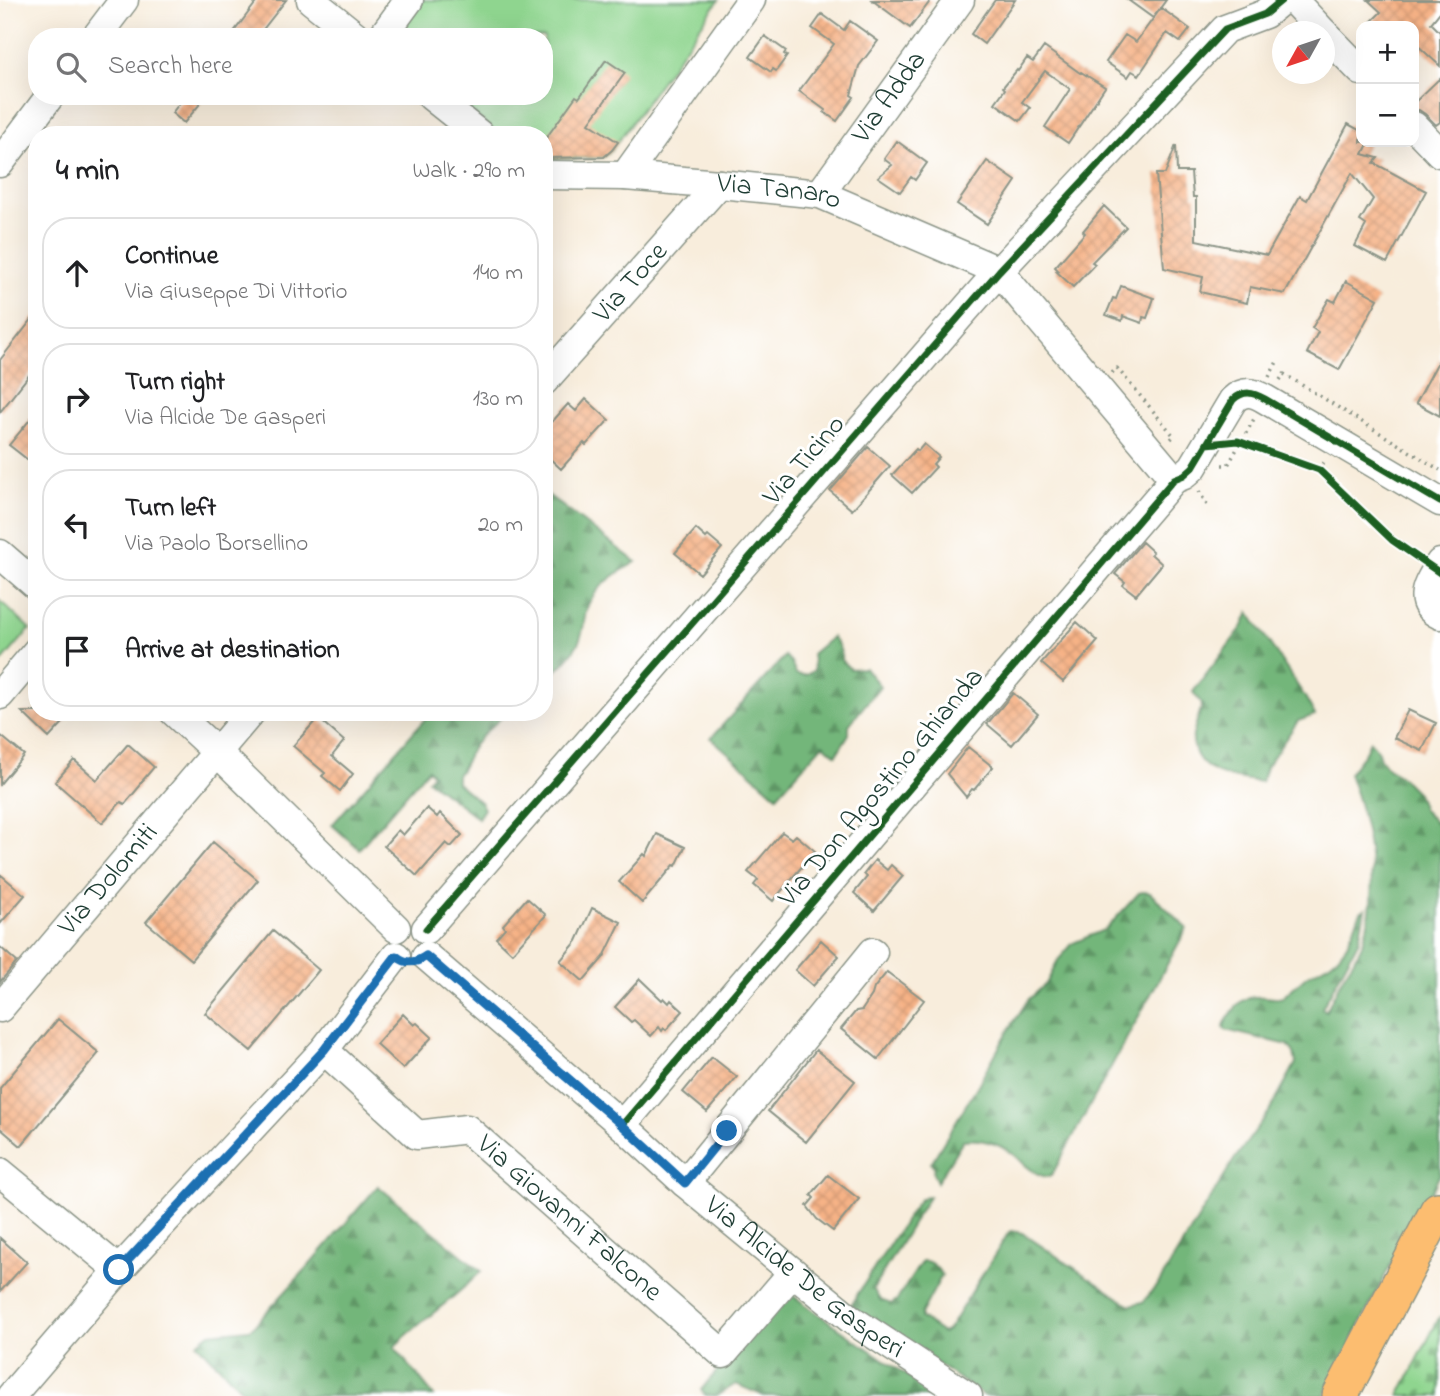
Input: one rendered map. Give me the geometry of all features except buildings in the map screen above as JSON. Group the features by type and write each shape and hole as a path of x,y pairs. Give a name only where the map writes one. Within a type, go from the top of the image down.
{"main road":[{"path":"1340,1396 1439,1207"},
{"path":"1358,1396 1439,1207"}],"street":[{"path":"103,28 124,0"},
{"path":"311,0 346,28"},
{"path":"389,28 409,0"},
{"path":"625,176 751,0"},
{"name":"Via Adda","path":"820,194 960,0"},
{"path":"1225,29 1234,0"},
{"path":"1240,0 1249,12 1274,7"},
{"path":"1293,0 1313,21"},
{"path":"1225,29 1274,7"},
{"name":"Via Ticino","path":"426,943 999,271 1225,29"},
{"path":"1335,44 1356,66"},
{"path":"0,163 43,105"},
{"path":"442,105 469,126"},
{"path":"1419,131 1440,153"},
{"name":"Via Tanaro","path":"553,174 625,176 820,194 999,271"},
{"name":"Via Toce","path":"553,371 719,184"},
{"path":"999,271 1174,479"},
{"name":"Via Don Agostino Ghianda","path":"622,1125 1174,479 1193,467 1239,394 1250,393 1289,412 1440,502"},
{"path":"0,554 28,578"},
{"path":"1440,563 1426,590 1425,600 1431,611 1440,615"},
{"path":"0,695 28,662"},
{"path":"184,721 396,928"},
{"path":"216,751 243,721"},
{"name":"Via Dolomiti","path":"0,1008 216,751"},
{"path":"408,922 421,925 426,943 420,960 407,962 392,951 390,939 396,928 408,922"},
{"name":"Via Alcide De Gasperi","path":"426,943 685,1183 852,1320 968,1396"},
{"path":"685,1183 873,952"},
{"path":"11,1396 119,1270 324,1050 396,956"},
{"name":"Via Giovanni Falcone","path":"324,1050 417,1135 467,1129 723,1354 793,1272"},
{"path":"0,1172 119,1270"}],"path":[{"path":"1269,382 1278,360"},
{"path":"1279,382 1283,374 1440,470"},
{"path":"1207,443 1238,441 1254,446"},
{"path":"1306,465 1319,470 1328,479"}],"green space":[{"path":"422,0 719,0 612,150 604,157 553,160 553,126 488,126 463,105 553,105 553,28 402,28"},
{"path":"553,499 636,562 610,578 594,595 576,647 553,673"},
{"path":"0,601 28,627 28,631 0,664"},
{"path":"1249,612 1315,715 1298,721 1266,767 1261,782 1223,775 1206,766 1195,751 1193,739 1202,704 1193,692 1243,626"},
{"path":"832,637 840,648 841,660 850,669 865,668 880,686 849,725 849,734 836,755 823,744 777,796 711,738 785,656 796,674 808,674 814,670 812,654"},
{"path":"423,721 498,721 471,750 457,775 457,783 481,803 484,809 478,818 428,780 433,774 428,769 359,849 332,825"},
{"path":"1370,741 1388,768 1417,793 1423,810 1440,827 1440,1174 1427,1202 1423,1201 1324,1396 985,1396 850,1306 915,1205 929,1196 873,1289 880,1300 891,1304 897,1300 922,1261 931,1263 942,1275 921,1318 943,1333 948,1330 1011,1231 1022,1233 1125,1302 1131,1305 1143,1302 1159,1283 1234,1160 1269,1112 1296,1063 1294,1053 1288,1045 1225,1030 1225,1023 1245,999 1283,997 1305,977 1331,962 1347,944 1361,912 1365,909 1359,940 1322,1008 1326,1011 1362,944 1369,919 1372,877 1367,835 1349,774"},
{"path":"1139,893 1150,893 1187,928 1053,1173 1049,1177 1039,1174 995,1144 963,1140 937,1182 931,1163 1028,1000 1046,984 1059,959 1073,943 1106,929"},
{"path":"378,1186 481,1271 395,1346 434,1396 248,1396 197,1343 210,1333 249,1329 254,1326"},
{"path":"785,1290 937,1396 764,1396 736,1384 716,1396 705,1395 701,1390"},
{"path":"1440,1316 1440,1396 1399,1396"}],"cycle path":[{"path":"426,929 999,271 1225,29 1265,14 1282,0"},
{"path":"622,1125 1174,479 1193,467 1233,400 1249,393 1261,397 1440,502"},
{"path":"1207,444 1238,441 1319,470 1392,540 1440,573"}],"route":[{"path":"119,1270 324,1050 396,956 407,962 414,962 426,956 685,1183 727,1131"}]}
